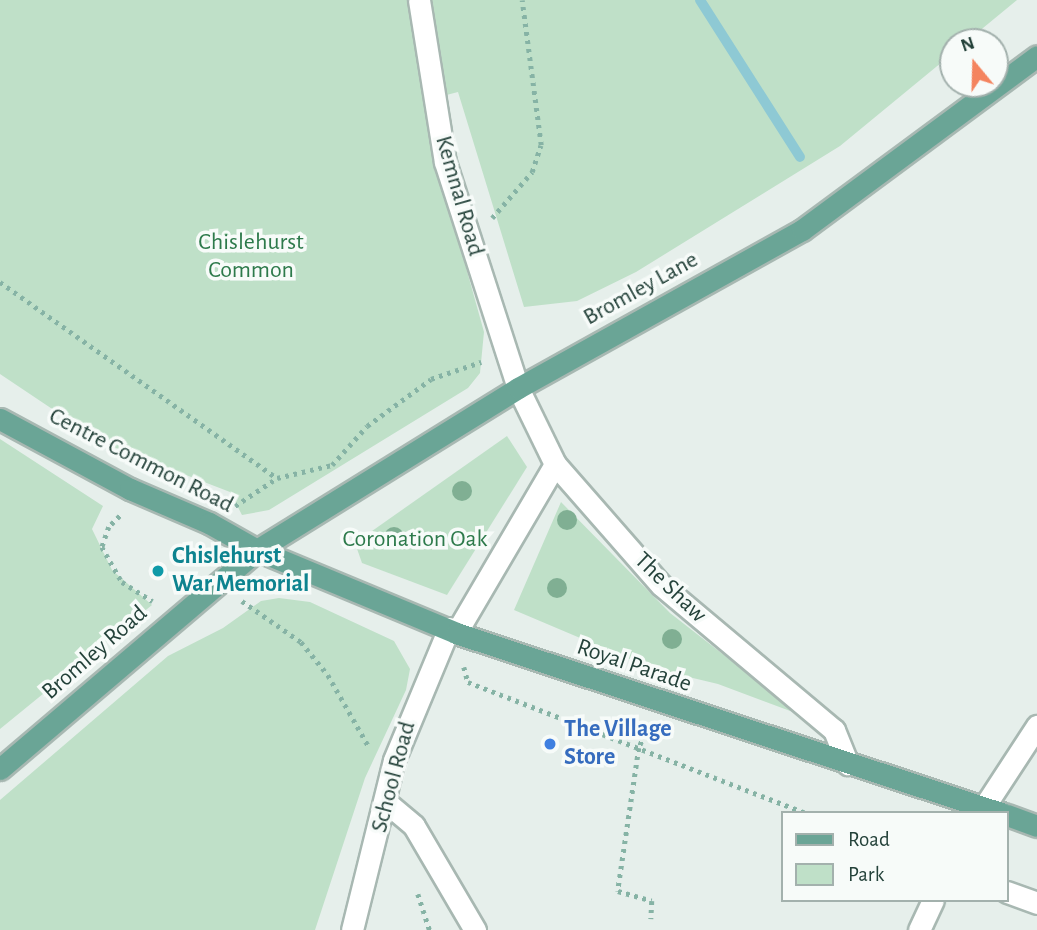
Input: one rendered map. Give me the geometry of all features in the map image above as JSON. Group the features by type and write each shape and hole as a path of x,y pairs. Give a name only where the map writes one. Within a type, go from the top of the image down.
{"main road":[{"name":"Bromley Lane","path":"257,550 518,387 802,230 1037,56"},
{"name":"Centre Common Road","path":"0,419 130,489 209,523 257,550"},
{"name":"Bromley Road","path":"0,769 257,550"},
{"name":"Royal Parade","path":"257,550 452,631 656,702 848,764 953,805 993,810"},
{"path":"1009,815 1035,820"}],"street":[{"name":"Kemnal Road","path":"419,0 445,162 518,387"},
{"name":"The Shaw","path":"518,387 555,464 662,585 834,730 848,764"},
{"name":"School Road","path":"352,930 387,803 394,760 408,719 452,631 555,464"},
{"path":"993,810 1037,726"},
{"path":"387,803 414,826 475,930"},
{"path":"1009,892 1037,903"},
{"path":"919,930 932,902"}],"path":[{"path":"471,243 532,172 541,145 522,0"},
{"path":"0,282 277,478"},
{"path":"187,576 190,556 180,539 277,478 332,466 366,426 431,379 507,352"},
{"path":"132,517 122,513 109,527 102,547 108,563 122,582 155,603 192,605 243,601 301,642 328,675 372,754"},
{"path":"452,631 468,682 799,811"},
{"path":"650,919 652,901 618,891 634,810 639,748 656,702"}],"green space":[{"name":"Chislehurst Common","path":"0,0 1017,0 983,28 939,28 939,65 840,146 636,272 577,301 524,307 458,92 431,99 445,192 484,332 480,373 468,388 269,510 242,515 230,492 103,443 0,374"},
{"name":"Coronation Oak","path":"507,436 527,467 447,595 362,563 355,543"},
{"path":"0,439 103,506 92,529 112,570 152,605 0,729"},
{"path":"561,502 670,613 801,715 718,684 651,668 514,610"},
{"path":"279,598 310,602 394,641 410,669 406,690 365,778 315,930 0,930 0,800 168,656 223,628 261,601"}],"waterway":[{"path":"700,0 800,157"}],"place":[{"name":"Chislehurst War Memorial","path":"158,571"},
{"name":"The Village Store","path":"550,744"}]}
